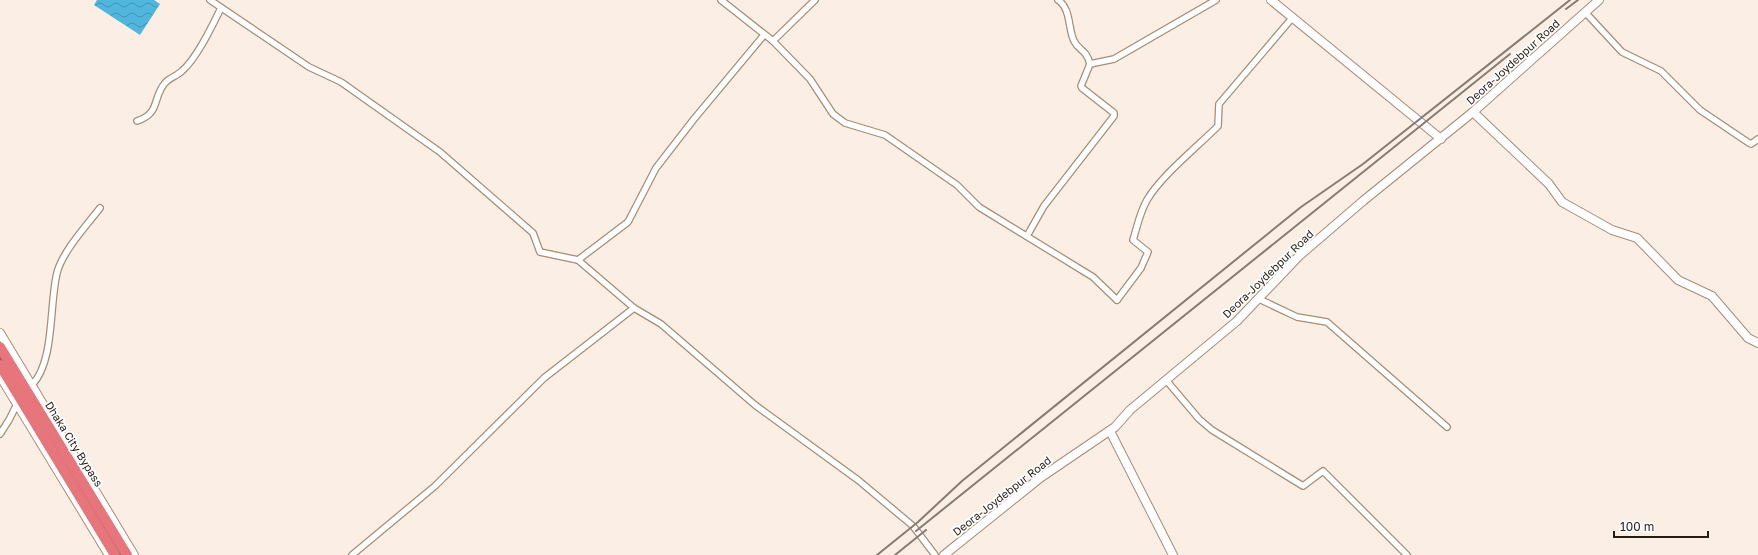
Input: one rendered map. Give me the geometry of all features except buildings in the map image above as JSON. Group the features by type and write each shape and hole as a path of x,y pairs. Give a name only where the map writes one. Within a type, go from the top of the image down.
{"highway":[{"name":"Dhaka City Bypass","path":"0,347 127,555"},
{"path":"0,365 115,555"}],"street":[{"path":"210,0 309,67 341,82 440,152 533,233 540,252 578,260 634,308 661,324 755,405 858,480 913,526 935,555"},
{"path":"721,0 773,41 810,79 833,114 845,123 885,135 957,185 979,207 1093,277 1117,300 1141,268 1148,252 1133,240 1148,197 1158,184 1218,126 1219,104 1293,17"},
{"path":"773,41 815,0"},
{"path":"1026,236 1044,206 1114,116 1113,111 1081,86 1090,64 1086,53 1074,40 1064,5 1058,0"},
{"path":"1090,64 1114,59 1216,0"},
{"path":"1271,0 1441,139"},
{"name":"Deora-Joydebpur Road","path":"944,555 1040,478 1110,431 1130,410 1237,321 1299,256 1363,201 1473,112 1600,0"},
{"path":"137,121 145,118 155,108 160,91 165,83 183,71 202,45 221,8"},
{"path":"1585,12 1622,52 1661,71 1700,110 1749,143 1751,144 1758,139"},
{"path":"578,260 628,222 656,168 764,34"},
{"path":"1473,112 1549,184 1562,202 1612,230 1637,238 1678,280 1712,296 1748,338 1758,343"},
{"path":"32,384 38,378 45,360 57,272 69,248 100,208"},
{"path":"1259,299 1297,317 1327,322 1447,427"},
{"path":"352,555 435,486 544,378 634,308"},
{"path":"0,333 134,555"},
{"path":"0,376 109,555"},
{"path":"1166,380 1199,419 1212,430 1303,486 1324,471 1407,555"},
{"path":"0,434 17,404"},
{"path":"1110,431 1173,555"}],"water":[{"path":"97,0 154,0 160,4 140,35 94,5"}],"railway":[{"path":"877,555 918,522 962,481 1301,207 1363,164 1570,0"},
{"path":"1566,9 1578,0"},
{"path":"916,531 1510,54"},
{"path":"895,555 926,530"}]}
